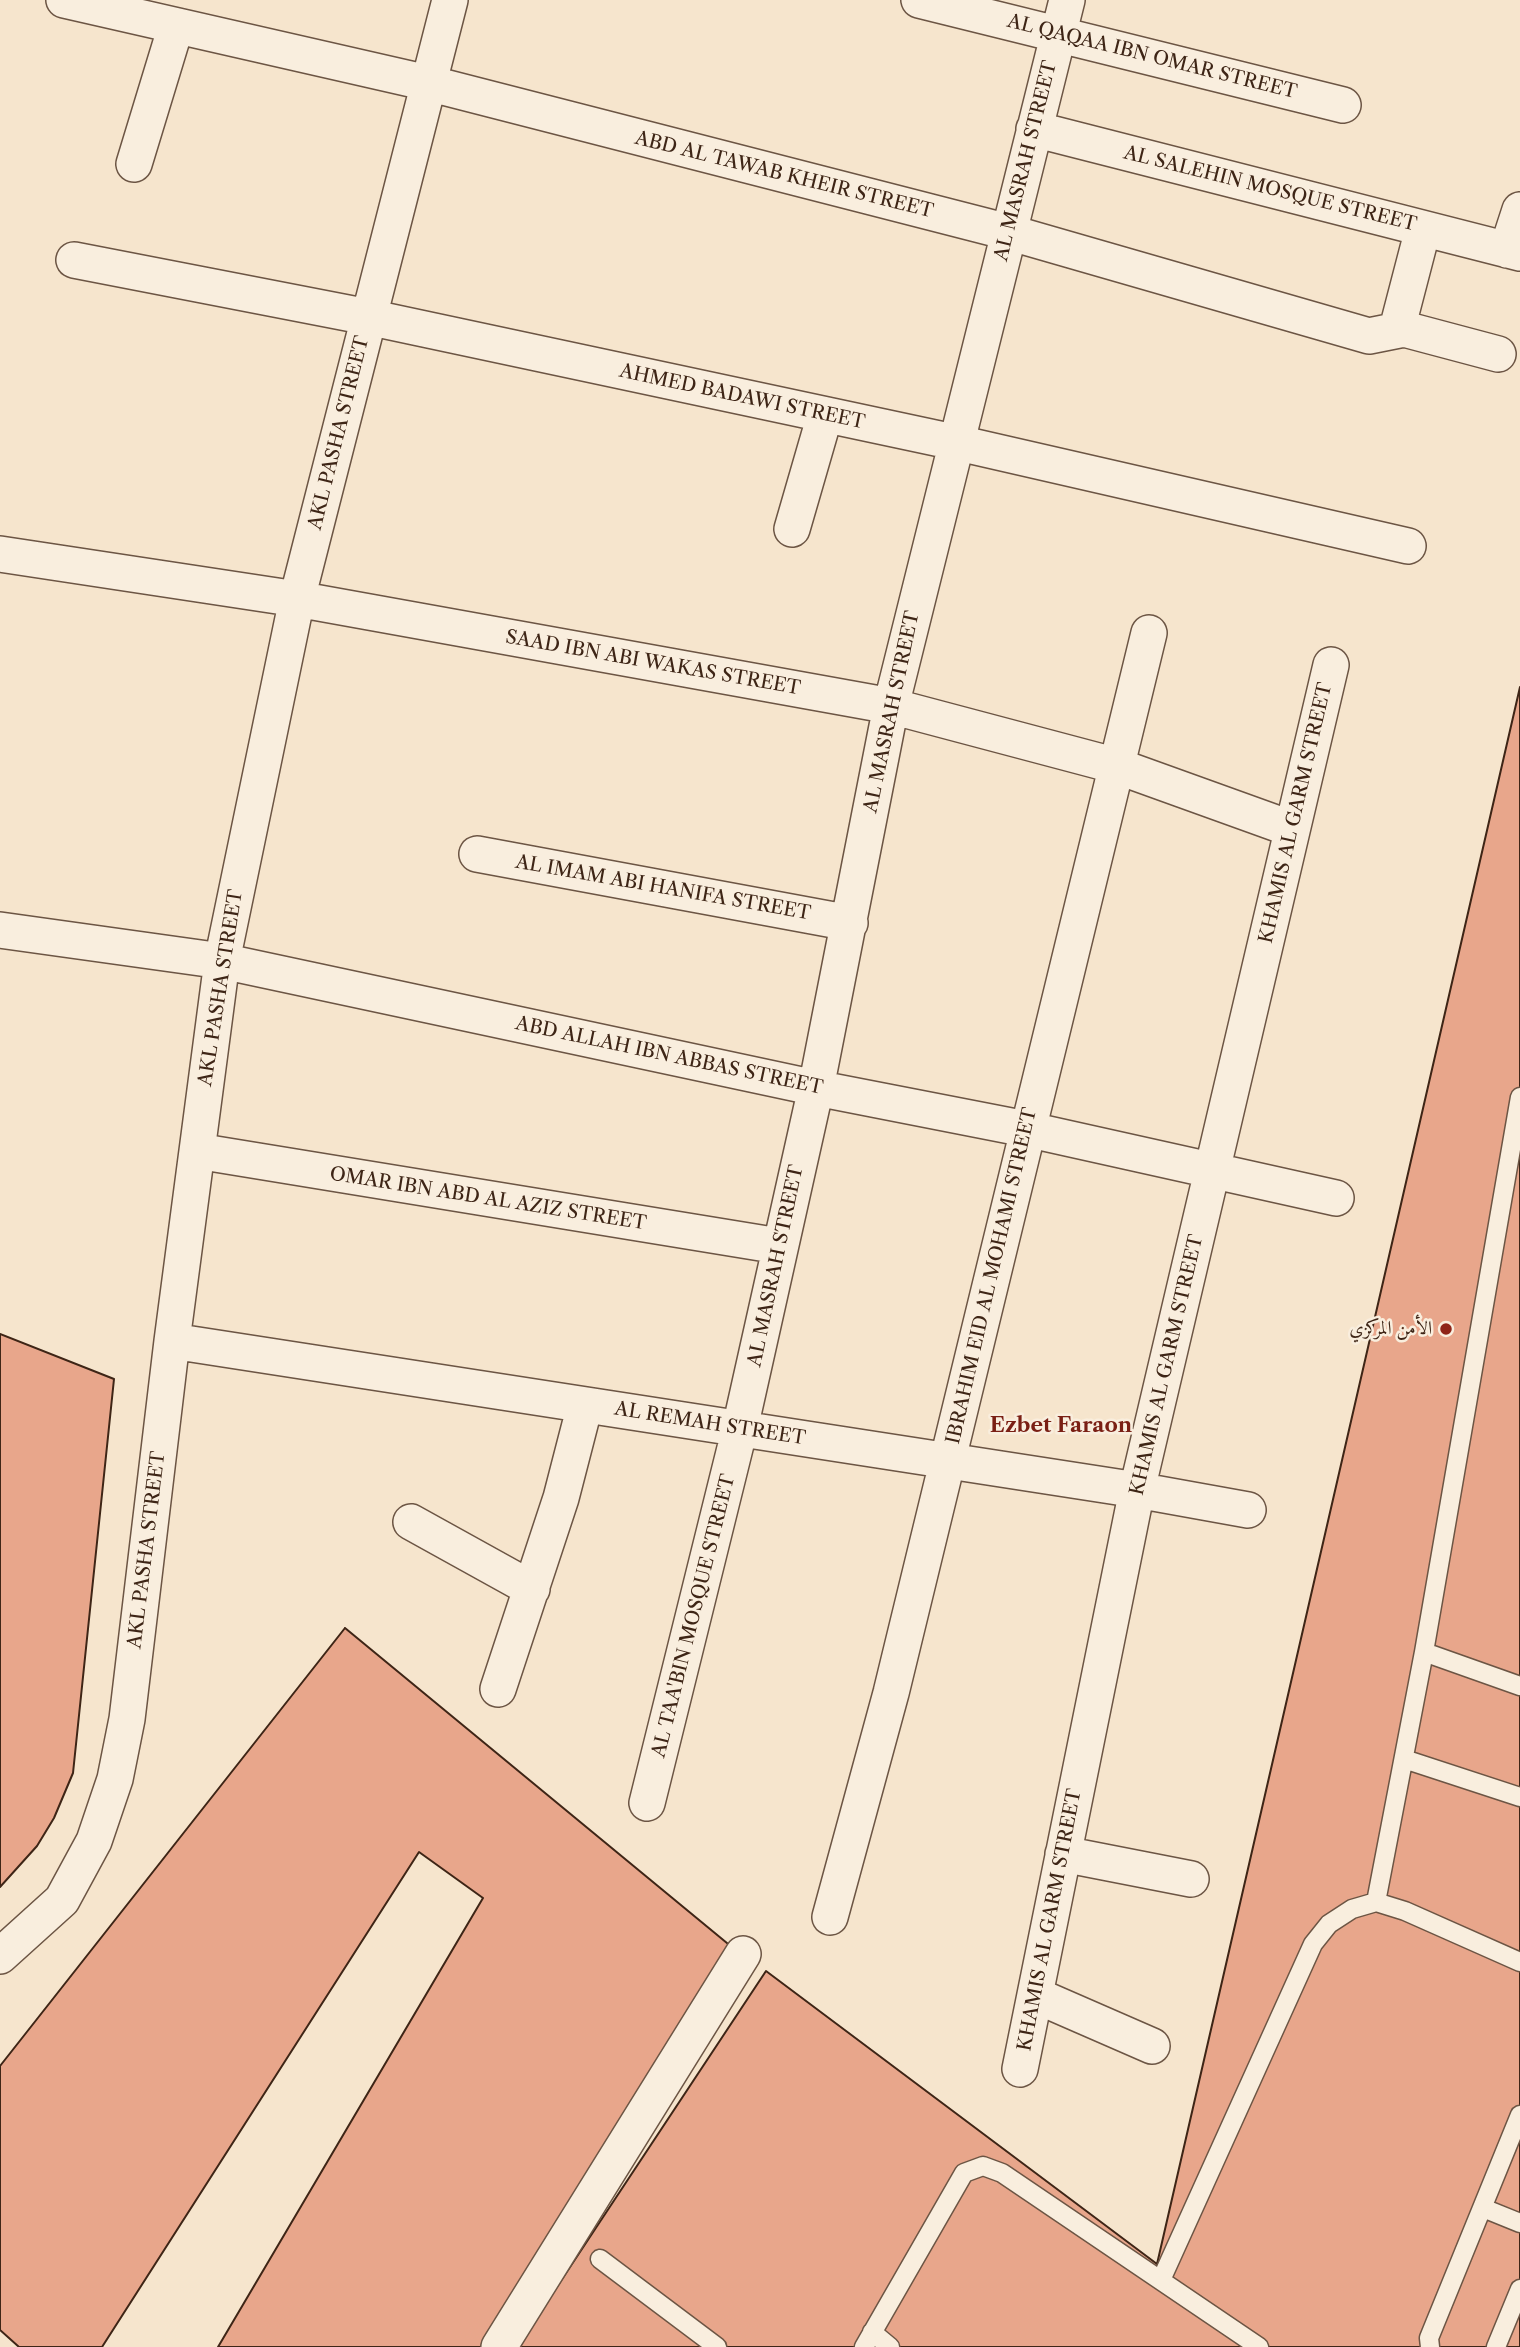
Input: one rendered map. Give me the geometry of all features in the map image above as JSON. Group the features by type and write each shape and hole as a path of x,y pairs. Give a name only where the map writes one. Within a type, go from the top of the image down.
{"street":[{"name":"ABD AL TAWAB KHEIR STREET","path":"64,0 428,83 1008,232 1369,336 1397,329 1498,354"},
{"name":"AKL PASHA STREET","path":"0,1956 62,1900 94,1842 115,1779 127,1718 172,1341 222,961 297,599 450,0"},
{"name":"AL QAQAA IBN OMAR STREET","path":"919,0 1062,16 1343,105"},
{"name":"AL MASRAH STREET","path":"740,1429 816,1088 891,706 954,442 1062,16"},
{"path":"134,164 176,26"},
{"name":"AL SALEHIN MOSQUE STREET","path":"1034,129 1513,252 1520,210"},
{"path":"1397,329 1423,229"},
{"name":"AHMED BADAWI STREET","path":"74,260 368,317 954,442 1408,546"},
{"path":"792,529 825,415"},
{"name":"SAAD IBN ABI WAKAS STREET","path":"0,555 297,599 891,706 1117,766 1292,829"},
{"name":"IBRAHIM EID AL MOHAMI STREET","path":"830,1917 891,1693 1026,1129 1149,634"},
{"name":"KHAMIS AL GARM STREET","path":"1020,2069 1137,1490 1331,665"},
{"name":"AL IMAM ABI HANIFA STREET","path":"477,854 850,923"},
{"name":"ABD ALLAH IBN ABBAS STREET","path":"0,930 222,961 816,1088 1026,1129 1336,1198"},
{"name":"OMAR IBN ABD AL AZIZ STREET","path":"197,1151 779,1246"},
{"name":"AL REMAH STREET","path":"172,1341 1137,1490 1248,1510"},
{"path":"498,1689 561,1498 586,1405"},
{"name":"AL TAA'BIN MOSQUE STREET","path":"647,1803 740,1429"},
{"path":"411,1522 532,1589"},
{"path":"1063,1854 1191,1879"},
{"path":"499,2347 743,1954"},
{"path":"1035,1995 1152,2046"}],"lane":[{"path":"1376,1902 1424,1652 1520,1097"},
{"path":"1424,1652 1520,1686"},
{"path":"1404,1759 1520,1797"},
{"path":"1161,2280 1313,1944 1329,1924 1344,1914 1376,1902 1405,1911 1520,1962"},
{"path":"1430,2347 1429,2338 1520,2115"},
{"path":"890,2347 868,2340 964,2173 983,2166 1002,2173 1259,2347"},
{"path":"1483,2208 1520,2223"},
{"path":"600,2259 717,2347"},
{"path":"1496,2347 1520,2289"}],"building":[{"name":"الأمن المركزي","path":"1520,687 1520,2347 517,2347 766,1971 1157,2264"},
{"path":"0,1334 114,1379 73,1773 54,1818 37,1846 0,1887"},
{"path":"345,1628 733,1948 487,2347 218,2347 483,1898 419,1852 102,2347 19,2347 0,2330 0,2066"}],"place":[{"name":"الأمن المركزي","path":"1446,1329"}],"district":[{"name":"Ezbet Faraon","path":"1061,1426"}]}
